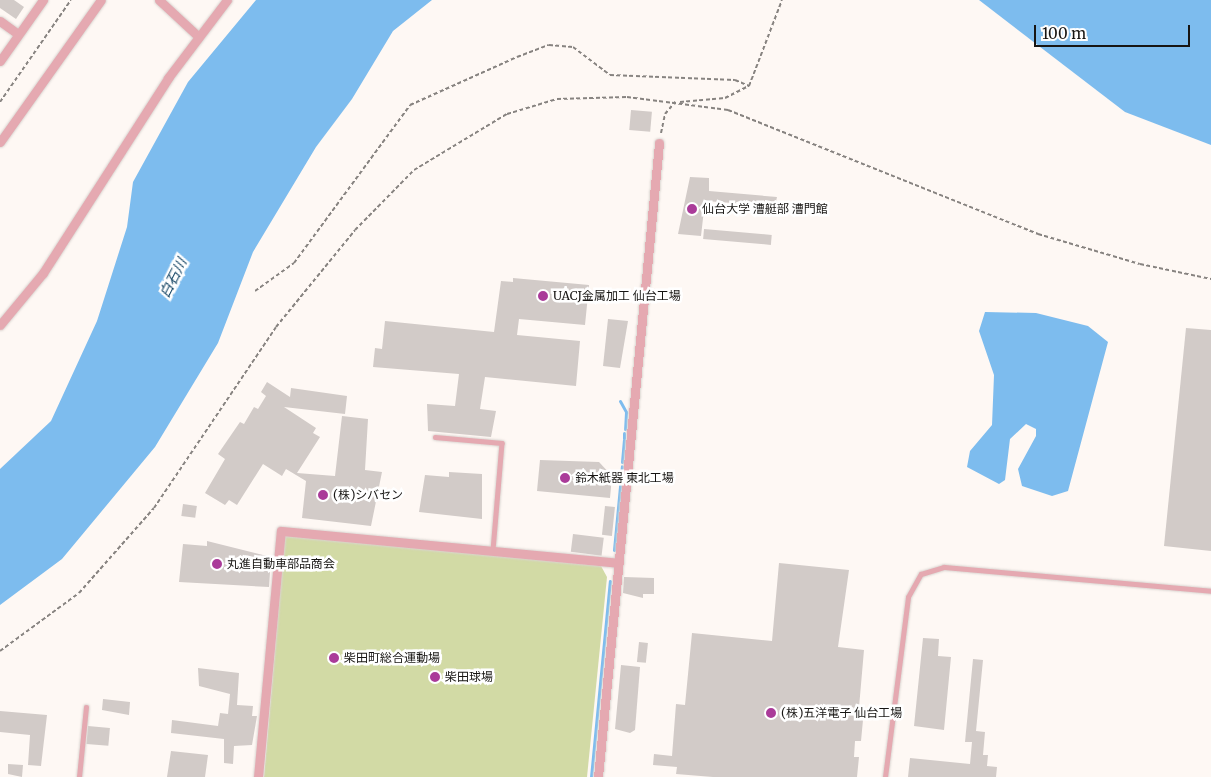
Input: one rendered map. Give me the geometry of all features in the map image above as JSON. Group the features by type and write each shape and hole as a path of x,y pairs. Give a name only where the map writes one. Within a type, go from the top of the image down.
{"street":[{"path":"0,61 43,0"},
{"path":"0,142 101,0"},
{"path":"159,0 199,37"},
{"path":"0,325 18,308 64,244 199,37 227,0"},
{"path":"0,21 18,34"},
{"path":"598,777 659,143"},
{"path":"258,777 281,530 618,563"}],"lane":[{"path":"434,437 502,443 493,551"},
{"path":"885,777 908,597 921,574 944,568 1211,591"},
{"path":"79,777 86,707"}],"path":[{"path":"0,102 71,0"},
{"path":"659,143 665,114 674,102 725,98 748,86 782,0"},
{"path":"255,291 294,263 410,105 517,57 549,45 573,47 610,75 735,80 748,86"},
{"path":"0,651 79,593 154,508 276,327 355,230 414,170 507,114 557,99 627,97 728,110 767,122 1038,234 1140,264 1211,279"}],"green space":[{"name":"柴田球場","path":"285,535 601,566 607,577 587,777 264,777"}],"water":[{"name":"白石川","path":"256,0 432,0 393,31 352,99 316,147 253,252 218,343 155,447 62,559 0,605 0,469 51,421 97,321 127,227 133,182 188,82"},
{"path":"979,0 1211,0 1211,145 1125,112"},
{"path":"985,312 1036,313 1088,326 1108,342 1068,491 1052,496 1022,486 1018,469 1036,436 1036,429 1026,424 1010,439 1005,480 999,484 967,467 970,451 992,425 994,375 979,331"}],"building":[{"path":"0,0 14,0 24,7 16,19 0,8"},
{"path":"631,110 652,112 650,132 629,130"},
{"path":"690,177 709,178 709,191 777,197 775,206 705,201 701,236 678,234"},
{"path":"704,229 772,235 771,245 703,239"},
{"path":"513,278 589,285 585,325 519,319 517,335 580,341 576,386 485,377 480,409 496,411 491,437 428,431 427,404 455,406 459,374 373,367 375,348 382,349 385,321 494,332 501,281 513,282"},
{"path":"608,319 628,321 620,368 603,366"},
{"path":"1186,328 1211,330 1211,551 1164,546"},
{"path":"267,382 290,397 291,388 347,396 345,414 284,407 316,428 313,433 320,437 297,473 335,476 342,416 368,419 365,470 382,472 371,526 302,518 306,481 286,469 282,476 263,464 237,505 229,500 225,505 205,493 225,459 218,454 240,422 244,424 254,407 258,409 266,396 261,392"},
{"path":"540,460 599,462 612,476 610,498 537,491"},
{"path":"449,472 482,474 482,519 419,512 425,475 449,477"},
{"path":"183,504 197,506 195,518 181,516"},
{"path":"605,506 615,507 612,536 602,535"},
{"path":"573,534 604,538 602,556 571,552"},
{"path":"207,541 271,557 269,587 179,582 183,544 207,546"},
{"path":"779,563 849,570 838,647 864,650 858,719 863,720 861,741 855,741 854,757 859,757 857,777 713,777 676,774 677,767 653,765 654,754 672,756 676,704 685,705 692,633 772,641"},
{"path":"624,577 654,578 654,594 643,594 643,598 623,593"},
{"path":"923,638 939,639 938,656 951,657 944,730 914,726"},
{"path":"639,642 648,643 646,663 637,662"},
{"path":"973,659 983,660 976,731 985,732 983,755 988,755 987,766 997,767 996,777 908,777 910,758 970,764 972,742 965,742"},
{"path":"621,665 640,667 635,730 630,733 615,729"},
{"path":"198,668 239,673 237,705 253,706 252,716 257,716 252,745 234,746 233,764 224,763 224,739 171,733 172,720 218,726 220,713 228,714 230,694 199,686"},
{"path":"103,699 130,702 129,715 102,710"},
{"path":"0,711 47,715 41,766 28,765 30,735 0,732"},
{"path":"88,726 110,728 108,746 86,744"},
{"path":"171,751 208,755 205,777 167,777"},
{"path":"8,764 23,765 22,777 8,774"}],"waterway":[{"path":"620,401 626,412 625,429"},
{"path":"624,433 624,438"},
{"path":"622,462 624,440"},
{"path":"614,550 622,466"},
{"path":"591,777 610,581"}],"place":[{"name":"仙台大学 漕艇部 漕門館","path":"692,209"},
{"name":"UACJ金属加工 仙台工場","path":"543,296"},
{"name":"鈴木紙器 東北工場","path":"565,478"},
{"name":"(株)シバセン","path":"323,495"},
{"name":"丸進自動車部品商会","path":"217,564"},
{"name":"柴田町総合運動場","path":"334,658"},
{"name":"柴田球場","path":"435,677"},
{"name":"(株)五洋電子 仙台工場","path":"771,713"}]}
